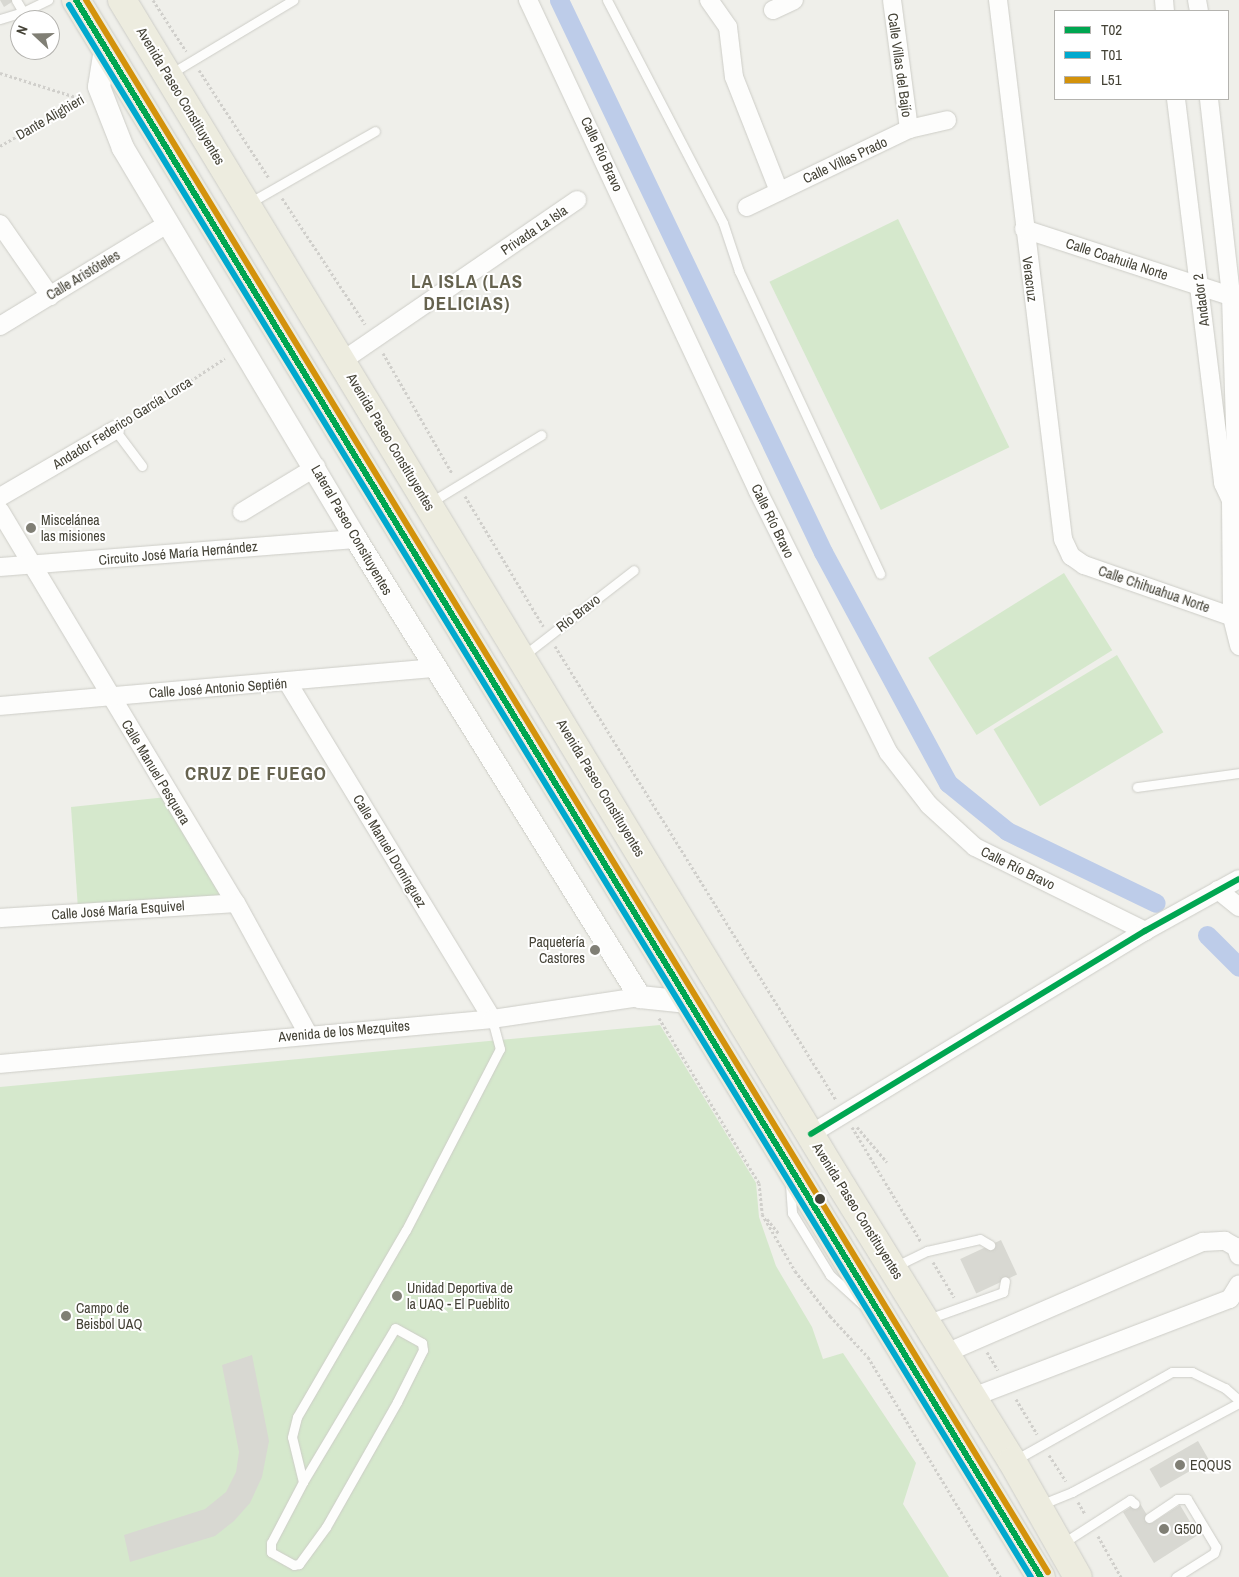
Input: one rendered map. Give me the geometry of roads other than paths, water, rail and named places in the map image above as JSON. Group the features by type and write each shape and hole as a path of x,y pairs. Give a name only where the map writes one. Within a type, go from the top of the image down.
{"highway":[{"path":"76,0 789,1169 1041,1577"},
{"name":"Avenida Paseo Constituyentes","path":"122,0 892,1268 1012,1461 1078,1577"}],"street":[{"name":"Calle Río Bravo","path":"528,0 758,491 888,752 929,805 975,846 1151,928"},
{"path":"709,0 728,27 734,77 779,191"},
{"path":"773,10 794,0"},
{"name":"Calle Villas del Bajío","path":"892,0 909,129"},
{"name":"Veracruz","path":"998,0 1024,229 1063,539 1071,556"},
{"name":"Lateral Paseo Consituyentes","path":"105,49 91,93 167,224 316,467 356,539 640,997"},
{"name":"Andador 2","path":"1176,100 1223,483 1231,500"},
{"name":"Andador 2","path":"1209,100 1235,298 1237,483 1231,500 1239,646"},
{"name":"Calle Villas Prado","path":"747,207 909,129 946,120"},
{"name":"Privada La Isla","path":"342,361 374,337 577,200"},
{"path":"0,224 50,296"},
{"name":"Calle Aristóteles","path":"0,326 167,224"},
{"name":"Calle Coahuila Norte","path":"1024,229 1235,298"},
{"name":"Andador Federico García Lorca","path":"0,497 115,430"},
{"path":"242,512 316,467"},
{"name":"Calle Manuel Pesquera","path":"0,512 236,903 308,1034"},
{"name":"Circuito José María Hernández","path":"0,567 356,539"},
{"name":"Calle Chihuahua Norte","path":"1071,556 1084,565 1236,618"},
{"name":"Calle José Antonio Septién","path":"0,706 110,695 288,683 435,668"},
{"name":"Calle Manuel Domínguez","path":"288,683 492,1019"},
{"path":"811,1134 1151,928 1239,880"},
{"path":"1211,894 1239,907"},
{"name":"Calle José María Esquivel","path":"0,918 236,903"},
{"name":"Avenida de los Mezquites","path":"0,1064 308,1034 492,1019 640,997 688,1002"},
{"path":"946,1353 1203,1242 1225,1242 1236,1247 1239,1256"},
{"path":"973,1397 1230,1299 1239,1284"}],"lane":[{"path":"27,10 48,0"},
{"path":"168,75 293,0"},
{"path":"607,0 723,223 739,270 880,574"},
{"path":"247,205 376,131"},
{"path":"115,430 142,466"},
{"path":"428,503 542,435"},
{"name":"Río Bravo","path":"522,657 634,570"},
{"path":"1136,787 1239,773"},
{"path":"303,1482 395,1328 422,1343 422,1350 397,1402 326,1527 299,1564 294,1565 271,1552 271,1543 303,1482 292,1437 296,1417 406,1230 500,1049 492,1019"},
{"path":"892,1268 927,1252 980,1238 990,1245"},
{"path":"925,1320 1003,1292 1005,1281"},
{"path":"1012,1461 1172,1372 1192,1372 1225,1388 1239,1401 1072,1492 1037,1506"},
{"path":"1149,1518 1177,1499 1187,1499 1216,1547 1214,1553 1176,1577"},
{"path":"1059,1546 1130,1500 1135,1504"}],"waterway":[{"path":"559,0 823,552 948,783 1007,831 1156,903"},
{"path":"1207,935 1239,967"}],"place":[{"name":"Miscelánea las misiones","path":"31,528"},
{"name":"Paquetería Castores","path":"595,950"},
{"name":"Unidad Deportiva de la UAQ - El Pueblito","path":"397,1296"},
{"name":"Campo de Beisbol UAQ","path":"66,1316"},
{"name":"EQQUS","path":"1180,1465"},
{"name":"G500","path":"1164,1529"}],"district":[{"name":"LA ISLA (LAS DELICIAS)","path":"467,293"},
{"name":"CRUZ DE FUEGO","path":"256,774"}]}
